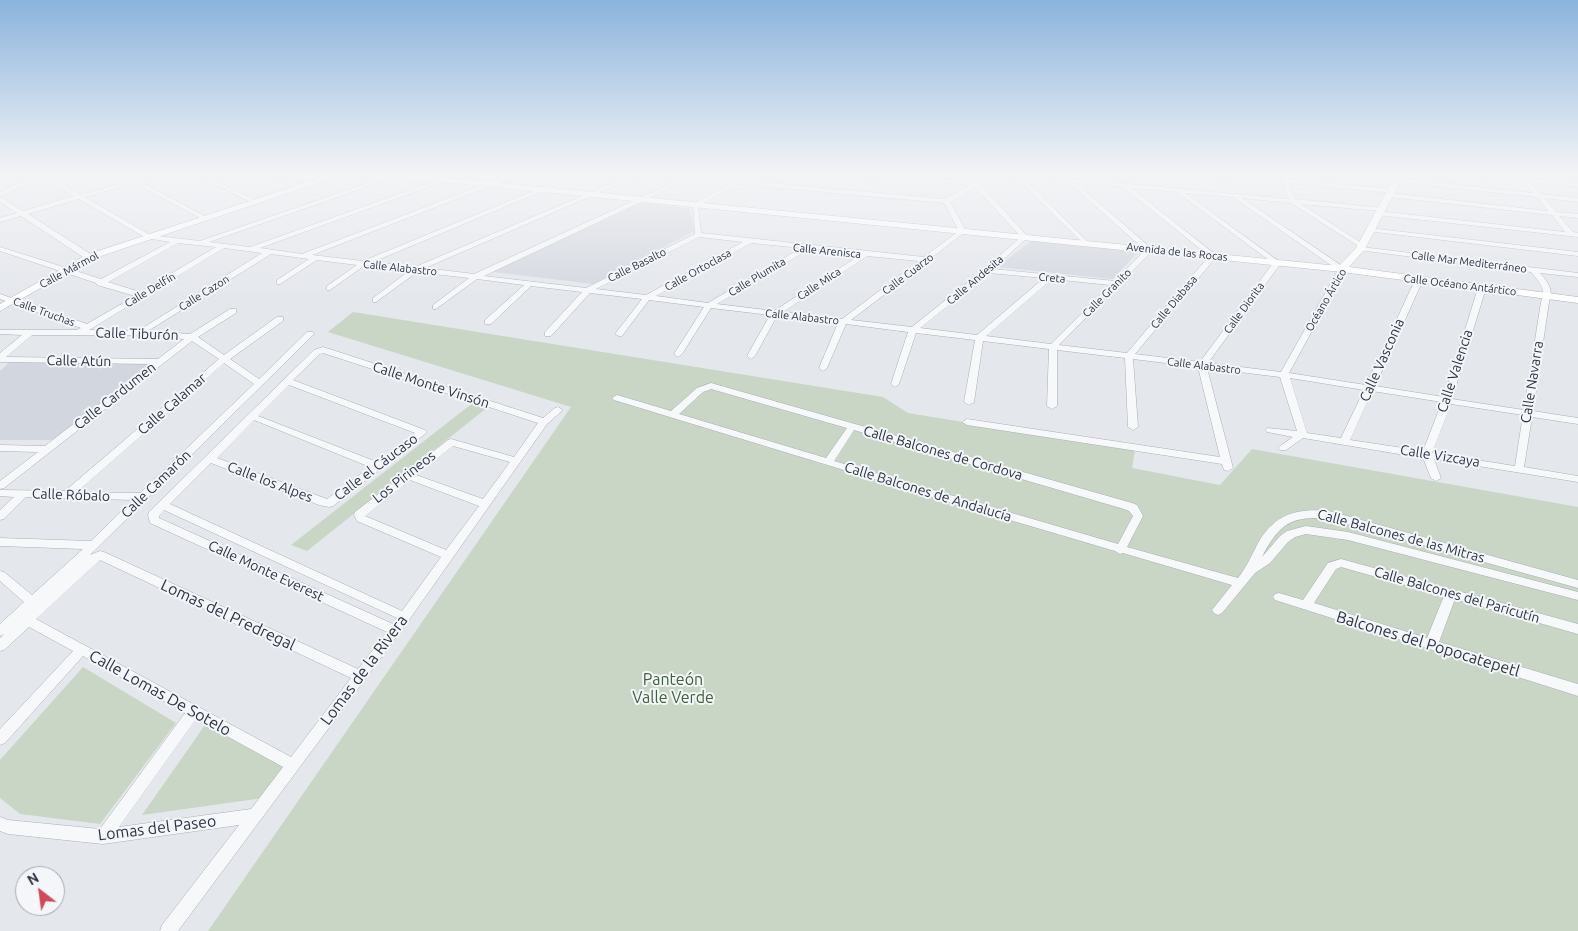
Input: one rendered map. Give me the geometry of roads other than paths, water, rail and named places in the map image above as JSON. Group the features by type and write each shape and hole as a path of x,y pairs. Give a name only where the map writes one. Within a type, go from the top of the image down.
{"street":[{"path":"30,217 89,257"},
{"name":"Calle Alabastro","path":"115,217 148,238 477,276 708,306 1128,356 1284,376 1578,421"},
{"path":"199,244 276,217"},
{"path":"250,250 341,217"},
{"path":"301,256 403,217"},
{"path":"330,288 362,264 475,217"},
{"path":"376,300 415,270 538,217"},
{"path":"436,307 477,276 603,217"},
{"path":"696,217 698,235"},
{"name":"Avenida de las Rocas","path":"823,217 1342,270"},
{"path":"955,217 963,231"},
{"path":"1007,217 1025,237"},
{"path":"1060,217 1086,243"},
{"path":"1112,217 1149,250"},
{"path":"1165,217 1213,256"},
{"path":"1216,217 1277,263"},
{"path":"1266,217 1342,270"},
{"path":"1317,217 1360,247"},
{"name":"Océano Ártico","path":"1284,376 1342,270 1360,247 1376,217"},
{"path":"1432,217 1575,235"},
{"path":"1557,217 1575,235"},
{"name":"Calle Mármol","path":"0,308 89,257 206,218"},
{"path":"1369,230 1578,254"},
{"name":"Calle Cuarzo","path":"823,368 844,322 963,231"},
{"name":"Calle Arenisca","path":"698,235 864,255 927,260"},
{"name":"Calle Basalto","path":"588,290 698,235"},
{"name":"Calle Andesita","path":"912,331 987,272 1025,237"},
{"path":"100,283 176,241"},
{"name":"Calle Ortoclasa","path":"647,298 748,242"},
{"name":"Calle Delfín","path":"83,330 221,247"},
{"name":"Calle Mar Mediterráneo","path":"1360,247 1578,275"},
{"name":"Calle Plumita","path":"708,306 806,248"},
{"path":"0,249 141,295"},
{"name":"Calle Granito","path":"1053,347 1149,250"},
{"name":"Calle Cazon","path":"140,333 269,252"},
{"name":"Calle Mica","path":"774,314 864,255"},
{"name":"Calle Diabasa","path":"1128,356 1213,256"},
{"path":"280,282 315,258"},
{"name":"Calle Diorita","path":"1202,366 1277,263"},
{"name":"Calle Océano Antártico","path":"1342,270 1578,300"},
{"path":"1534,270 1548,289 1549,296"},
{"name":"Creta","path":"987,272 1117,283"},
{"path":"969,402 979,338 1049,278"},
{"name":"Calle Vasconia","path":"1346,441 1418,280"},
{"path":"488,322 530,283"},
{"name":"Calle Valencia","path":"1427,454 1447,400 1482,288"},
{"path":"548,334 588,290"},
{"name":"Calle Truchas","path":"0,296 83,330"},
{"name":"Calle Navarra","path":"1519,469 1545,302 1549,296"},
{"path":"619,334 647,298"},
{"path":"678,354 708,306"},
{"name":"Calle Cardumen","path":"0,486 158,362 233,310"},
{"path":"750,356 774,314"},
{"name":"Calle Calamar","path":"68,494 224,359 280,319"},
{"name":"Calle Tiburón","path":"0,332 29,333 83,330 192,337 260,384"},
{"path":"895,384 912,331"},
{"path":"0,358 29,333"},
{"name":"Calle Camarón","path":"0,631 95,550 142,497 310,334"},
{"path":"1052,406 1053,347"},
{"name":"Calle Monte Vinsón","path":"287,381 317,352 323,350 544,422"},
{"path":"1128,356 1133,427"},
{"name":"Calle Atún","path":"0,358 158,362"},
{"path":"967,422 1226,465 1202,366"},
{"path":"1283,448 1303,434 1284,376"},
{"path":"162,505 211,459 287,381"},
{"name":"Calle el Cáucaso","path":"287,381 422,432 329,503"},
{"name":"Calle Balcones de Cordova","path":"673,414 707,386 1128,506 1133,508 1138,516 1120,550"},
{"name":"Calle Balcones de Andalucía","path":"617,398 1120,550 1239,584"},
{"name":"Lomas de la Rivera","path":"168,931 405,617 544,422 558,410"},
{"path":"253,417 378,466"},
{"path":"829,461 852,427"},
{"name":"Calle Vizcaya","path":"1270,430 1578,479"},
{"name":"Los Pirineos","path":"448,555 361,518 359,515 451,442 517,461"},
{"path":"0,448 49,449"},
{"path":"1427,454 1436,478"},
{"name":"Calle los Alpes","path":"211,459 329,503"},
{"path":"406,476 485,504"},
{"name":"Calle Róbalo","path":"0,493 142,497"},
{"path":"0,516 24,493"},
{"name":"Calle Monte Everest","path":"395,630 154,520 154,515 162,505 405,617"},
{"name":"Calle Balcones de las Mitras","path":"1251,570 1257,555 1280,522 1297,513 1308,512 1329,515 1578,584"},
{"name":"Calle Balcones de las Mitras","path":"1218,610 1251,570 1266,560 1291,534 1297,531 1316,530 1348,536 1578,596"},
{"path":"0,542 95,550"},
{"path":"0,646 95,550"},
{"name":"Lomas del Predregal","path":"95,550 100,555 360,676"},
{"name":"Calle Balcones del Paricutín","path":"1306,605 1336,564 1350,565 1578,629"},
{"path":"0,575 32,602"},
{"path":"1431,645 1451,594"},
{"name":"Balcones del Popocatepetl","path":"1279,597 1578,690"},
{"name":"Calle Lomas De Sotelo","path":"27,620 193,713 293,765"},
{"path":"0,739 81,650"},
{"path":"102,837 193,713"},
{"name":"Lomas del Paseo","path":"0,824 8,827 102,837 254,816"}],"park label":[{"name":"Panteón Valle Verde","path":"673,689"}]}
